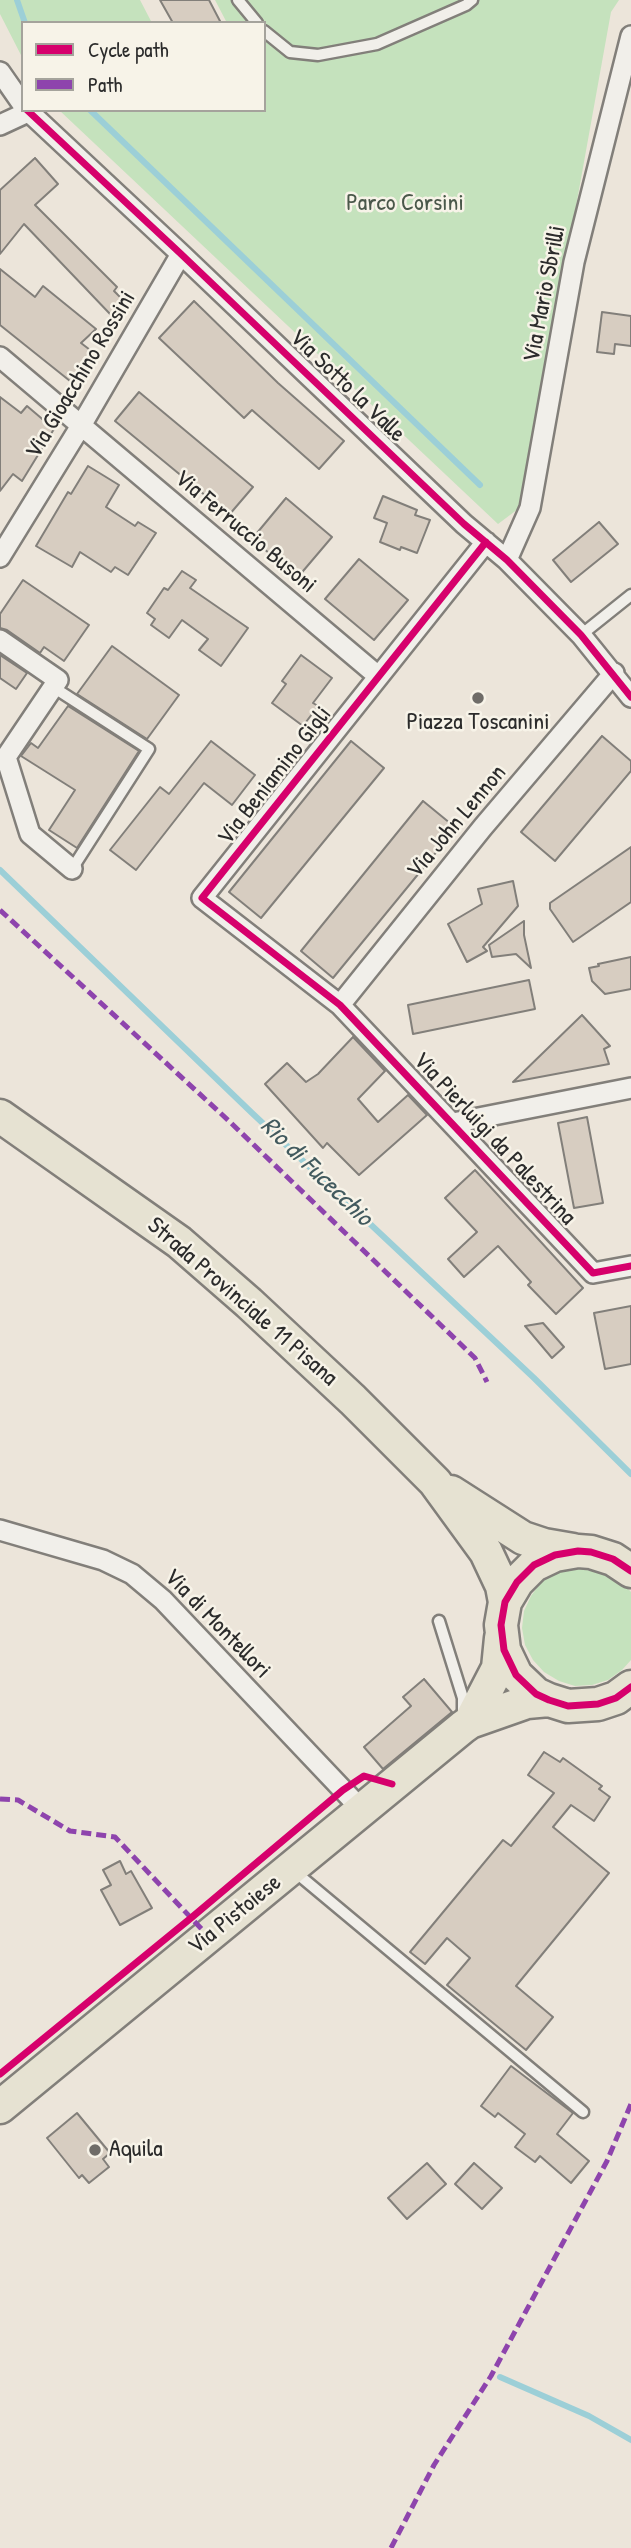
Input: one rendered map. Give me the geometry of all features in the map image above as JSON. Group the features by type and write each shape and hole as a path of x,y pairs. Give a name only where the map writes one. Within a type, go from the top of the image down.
{"main road":[{"name":"Strada Provinciale 11 Pisana","path":"0,1116 179,1241 354,1400 435,1482 486,1552 502,1586 505,1602"},
{"name":"Strada Provinciale 11 Pisana","path":"435,1482 523,1538 544,1545 604,1554 631,1571"},
{"path":"505,1602 517,1582 534,1565 555,1555 604,1554"},
{"name":"Via Pistoiese","path":"466,1724 498,1668 505,1602"},
{"path":"501,1636 504,1650 516,1675 536,1694 548,1700 568,1706 588,1706 608,1701 631,1686"},
{"name":"Via Pistoiese","path":"0,2107 466,1724 527,1702 548,1700"}],"street":[{"name":"Via Mario Sbrilli","path":"507,560 530,508 575,262 631,36"},
{"name":"Via Sotto la Valle","path":"0,72 21,102"},
{"path":"0,125 21,112"},
{"name":"Via Sotto la Valle","path":"29,112 507,560 581,635 631,697"},
{"name":"Via Gioacchino Rossini","path":"0,557 82,425 181,254"},
{"name":"Via Ferruccio Busoni","path":"0,357 377,676"},
{"name":"Via Beniamino Gigli","path":"340,1004 202,898 486,542"},
{"path":"0,640 58,680 6,757 30,834 72,869"},
{"name":"Via John Lennon","path":"340,1004 483,827 614,673"},
{"name":"Via Pierluigi da Palestrina","path":"340,1004 593,1273 631,1266"},
{"path":"453,1123 631,1088"},
{"name":"Via di Montellori","path":"0,1530 103,1560 132,1574 163,1600 362,1810"}],"lane":[{"path":"238,0 255,21"},
{"path":"266,33 290,52 318,55 377,44 472,0"},
{"path":"581,635 631,595"},
{"path":"53,687 149,749 72,869"},
{"path":"439,1621 463,1699 466,1724"},
{"path":"291,1869 583,2112"}],"green space":[{"path":"0,0 140,0 151,21 21,21 21,55 0,14"},
{"name":"Parco Corsini","path":"215,0 619,0 611,12 522,506 498,524 61,112 266,112 266,21 226,21"},
{"path":"589,1567 620,1580 631,1592 631,1660 608,1680 575,1686 544,1672 533,1660 525,1645 522,1628 524,1611 541,1582 555,1573"}],"building":[{"path":"160,0 209,0 220,21 172,21"},
{"path":"35,158 58,184 35,205 117,287 114,291 124,301 111,315 24,224 0,254 0,190"},
{"path":"0,269 35,297 43,286 96,329 81,343 94,353 70,381 0,325"},
{"path":"194,301 278,383 344,441 319,469 252,410 244,418 159,338"},
{"path":"602,312 631,316 631,346 615,344 614,354 597,352"},
{"path":"139,392 253,487 229,515 115,421"},
{"path":"0,397 21,413 27,406 54,429 22,481 13,474 0,491"},
{"path":"88,466 119,485 106,507 135,526 138,522 156,533 128,575 115,567 111,572 80,552 72,567 36,546 68,492 71,494"},
{"path":"383,496 417,510 415,515 430,520 417,553 380,542 387,523 374,518"},
{"path":"286,498 332,537 298,577 252,539"},
{"path":"599,522 618,544 571,582 553,560"},
{"path":"359,559 408,600 374,640 325,599"},
{"path":"182,571 196,580 190,588 248,628 221,666 199,650 208,639 182,620 169,638 151,625 155,619 147,613 164,588 168,590"},
{"path":"23,580 89,625 64,661 44,647 40,653 0,628 0,614"},
{"path":"112,646 179,695 147,739 77,694"},
{"path":"0,655 27,673 16,689 0,678"},
{"path":"301,655 332,678 313,703 318,706 303,726 272,703 286,684 282,681"},
{"path":"68,706 139,751 77,848 49,830 75,790 21,756 31,743 38,748"},
{"path":"602,736 631,761 631,771 555,861 521,832"},
{"path":"211,741 255,775 232,805 204,783 136,870 110,850 160,787 169,794"},
{"path":"351,741 384,768 261,918 229,892"},
{"path":"423,801 456,828 333,978 301,951"},
{"path":"631,847 631,902 573,942 550,909 550,903"},
{"path":"513,881 518,906 483,947 487,951 467,962 448,924 482,904 478,889"},
{"path":"524,921 531,968 516,954 492,957 489,945"},
{"path":"631,957 631,989 605,994 592,981 589,968"},
{"path":"529,980 535,1009 413,1034 408,1005"},
{"path":"582,1015 610,1046 604,1049 609,1064 513,1082"},
{"path":"353,1037 385,1071 358,1099 378,1122 408,1095 427,1115 359,1175 327,1143 323,1148 265,1084 287,1063 306,1082 318,1074"},
{"path":"587,1117 603,1203 574,1208 558,1123"},
{"path":"475,1170 583,1288 556,1314 528,1285 531,1282 498,1246 464,1277 448,1259 477,1232 445,1198"},
{"path":"631,1306 631,1364 605,1369 594,1313"},
{"path":"543,1323 564,1347 552,1358 525,1326"},
{"path":"424,1679 452,1712 383,1769 364,1747 411,1706 403,1697"},
{"path":"544,1752 560,1762 563,1758 602,1786 599,1789 610,1797 594,1821 571,1805 553,1827 609,1873 516,1986 553,2017 526,2050 447,1985 470,1958 447,1938 425,1964 410,1952 503,1840 511,1846 554,1793 528,1775"},
{"path":"120,1861 126,1874 131,1871 152,1908 120,1925 101,1890 111,1885 103,1870"},
{"path":"511,2066 573,2113 557,2134 589,2161 571,2183 540,2156 535,2162 515,2147 525,2134 498,2113 495,2117 481,2106"},
{"path":"77,2113 110,2153 103,2159 109,2167 89,2183 82,2175 79,2178 47,2138"},
{"path":"427,2163 446,2184 407,2219 388,2198"},
{"path":"474,2163 502,2188 482,2209 455,2184"}],"waterway":[{"path":"17,0 24,21"},
{"path":"92,112 480,485"},
{"name":"Rio di Fucecchio","path":"0,870 252,1113 534,1378 631,1474"},
{"path":"500,2377 589,2416 631,2440"}],"marked path":[{"path":"0,910 229,1121 475,1358 487,1382"},
{"path":"0,1799 18,1800 70,1831 115,1837 209,1937"},
{"path":"391,2548 434,2465 491,2376 607,2161 631,2104"}],"cycle path":[{"path":"29,112 464,524 507,560 581,635 631,697"},
{"path":"486,542 202,898 340,1005 593,1273 631,1266"},
{"path":"631,1571 613,1559 591,1552 555,1555 534,1565 517,1582 505,1602 501,1625 504,1650 516,1675 536,1694 568,1706 598,1704 616,1698 631,1687"},
{"path":"0,2074 343,1790 364,1776 392,1784"}],"place":[{"name":"Piazza Toscanini","path":"478,698"},
{"name":"Aquila","path":"95,2150"}]}
